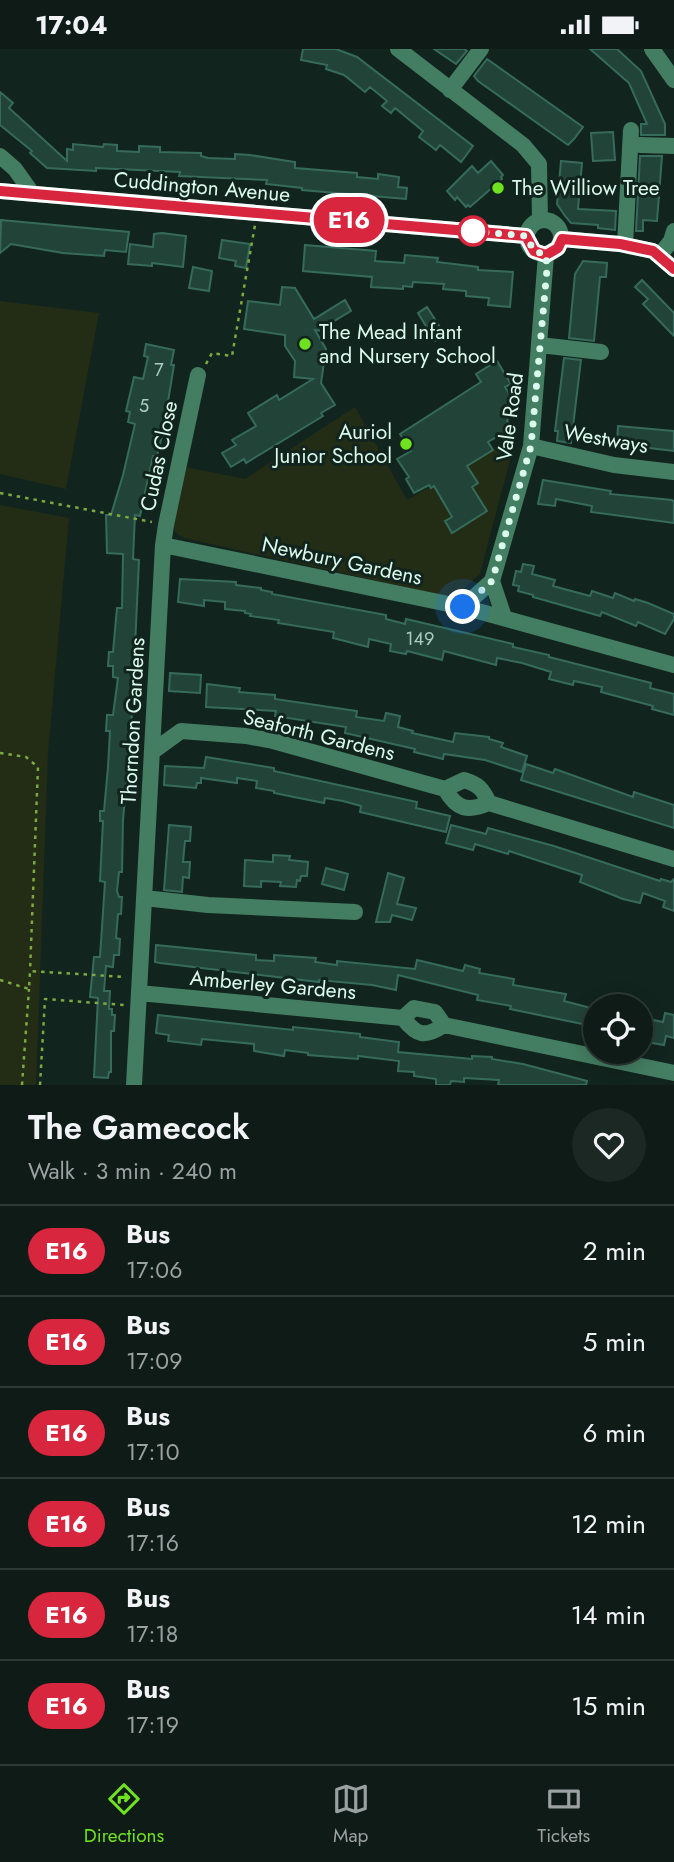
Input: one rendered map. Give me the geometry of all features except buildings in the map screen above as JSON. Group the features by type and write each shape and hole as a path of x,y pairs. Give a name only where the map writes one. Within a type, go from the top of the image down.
{"street":[{"path":"398,49 523,145 539,164 540,220"},
{"path":"450,90 481,49"},
{"path":"652,49 674,80"},
{"path":"625,245 631,130"},
{"path":"640,145 674,146"},
{"path":"0,156 15,169 32,193"},
{"name":"Cuddington Avenue","path":"0,191 526,236"},
{"path":"540,220 556,225 562,239 558,248 546,255 534,251 526,236 531,226 540,220"},
{"path":"660,255 671,241 674,231"},
{"path":"562,239 625,245 653,251 674,269"},
{"name":"Vale Road","path":"492,581 531,446 546,255"},
{"path":"540,345 601,352"},
{"name":"Cudas Close","path":"163,545 198,375"},
{"name":"Westways","path":"531,446 614,465 674,472"},
{"name":"Newbury Gardens","path":"163,545 463,607 674,664"},
{"name":"Thorndon Gardens","path":"134,1085 163,545"},
{"path":"463,607 492,581 504,617"},
{"path":"152,752 181,731 155,708"},
{"name":"Seaforth Gardens","path":"181,731 273,741 445,789 464,780 479,786 489,803"},
{"name":"Seaforth Gardens","path":"445,789 454,803 464,808 474,809 489,803 674,859"},
{"path":"144,898 208,905 355,912"},
{"name":"Amberley Gardens","path":"139,992 403,1019 413,1031 422,1034 432,1033 444,1025 673,1075"},
{"name":"Amberley Gardens","path":"403,1019 414,1008 424,1009 436,1011 444,1025"}],"path":[{"path":"198,375 212,353 232,356 257,212"},
{"path":"0,493 166,525"},
{"path":"0,753 26,757 38,767 30,971 22,1085"},
{"path":"30,971 139,992"},
{"path":"0,980 29,989"},
{"path":"40,1085 45,999 139,992"}],"green space":[{"path":"0,301 99,313 66,489 0,474"},
{"name":"Auriol Junior School","path":"355,407 407,500 517,433 480,574 458,594 450,597 184,538 175,532 173,524 186,467 245,479"},
{"path":"0,505 69,518 48,753 36,1085 0,1085"}],"bus line":[{"name":"E16","path":"0,191 526,236 529,247 546,255 558,248 562,239 620,244 653,251 674,269"}],"place":[{"name":"The Williow Tree","path":"498,188"},
{"name":"The Mead Infant and Nursery School","path":"305,344"},
{"name":"Auriol Junior School","path":"406,444"}],"route":[{"path":"463,607 492,581 531,446 547,269 546,255 529,247 526,236 473,231"}]}
